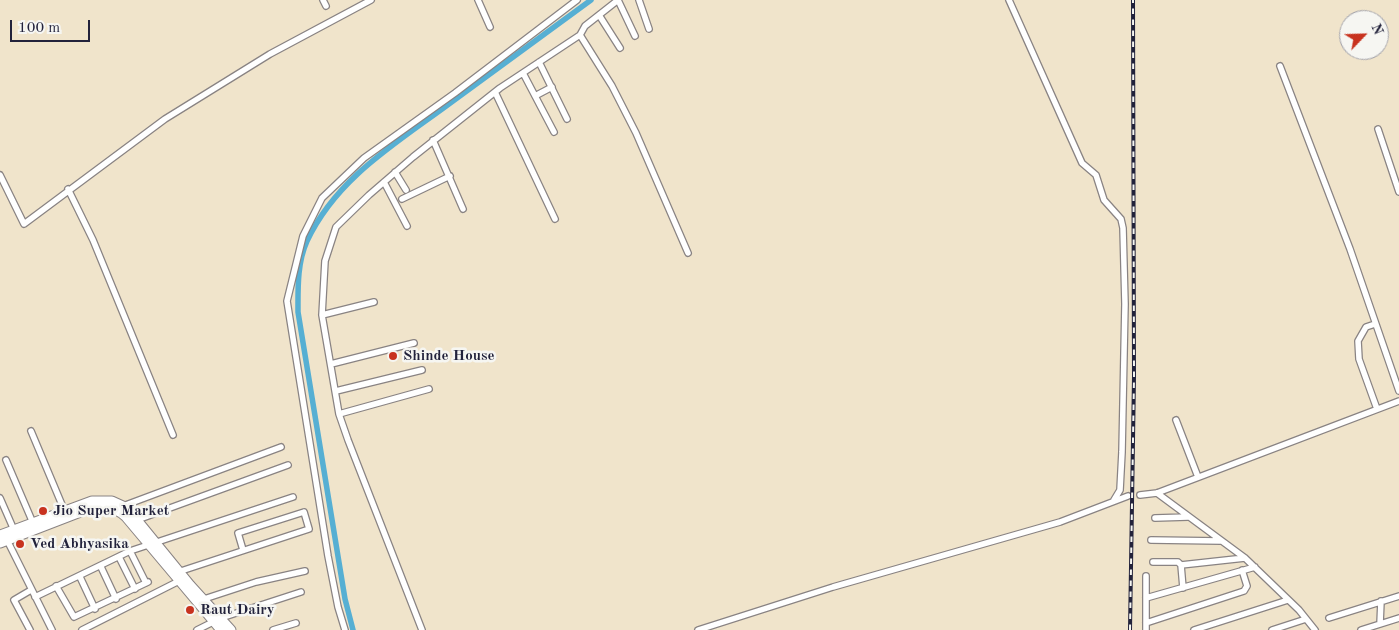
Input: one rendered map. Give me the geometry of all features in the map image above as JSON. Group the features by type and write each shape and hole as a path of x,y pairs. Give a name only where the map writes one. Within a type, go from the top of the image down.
{"main road":[{"path":"2,539 14,530 33,523 101,500 112,501 123,506 137,520 177,576 217,620 231,630"},
{"path":"2,539 65,513 97,507 112,507 126,517 153,544"},
{"path":"217,620 221,630"}],"street":[{"path":"0,176 24,224 45,210 68,189 165,119 270,54 370,0"},
{"path":"478,0 490,27"},
{"path":"566,0 570,6"},
{"path":"345,630 338,607 328,556 310,433 287,302 303,236 322,198 364,158 455,93 577,0"},
{"path":"422,630 339,414 322,315 325,260 336,227 395,172 433,140 495,92 580,35 585,26 618,0 635,36"},
{"path":"639,0 649,29"},
{"path":"1009,0 1082,163 1096,175 1104,200 1122,222 1125,304 1122,452 1120,490 1114,500"},
{"path":"599,15 620,48"},
{"path":"580,35 612,86 636,133 688,253"},
{"path":"539,62 567,119"},
{"path":"1280,66 1347,240 1399,391"},
{"path":"523,73 554,132"},
{"path":"535,96 552,87"},
{"path":"495,92 555,219"},
{"path":"1378,129 1399,192"},
{"path":"433,140 463,209"},
{"path":"395,172 406,190"},
{"path":"402,199 450,176"},
{"path":"384,182 407,226"},
{"path":"68,189 93,240 173,435"},
{"path":"322,315 374,302"},
{"path":"1375,324 1366,327 1358,341 1359,359 1377,409"},
{"path":"331,364 414,343"},
{"path":"336,391 422,370"},
{"path":"339,414 429,389"},
{"path":"1140,496 1157,493 1399,401"},
{"path":"1176,420 1198,477"},
{"path":"31,431 65,513"},
{"path":"123,506 282,448"},
{"path":"6,460 33,523"},
{"path":"137,520 288,465"},
{"path":"1157,493 1255,566 1315,630"},
{"path":"698,630 833,587 1060,522 1128,496"},
{"path":"35,597 56,586 80,577 130,551 293,497"},
{"path":"0,498 14,530"},
{"path":"82,630 177,576 243,550 309,529 304,512 238,533 243,550"},
{"path":"1155,518 1188,516"},
{"path":"2,539 52,630"},
{"path":"1152,540 1221,541"},
{"path":"56,586 74,617 116,599 147,583 130,551"},
{"path":"119,558 135,589"},
{"path":"1153,562 1178,562 1181,565 1245,558"},
{"path":"1181,565 1183,588"},
{"path":"101,566 116,599"},
{"path":"1146,598 1255,566"},
{"path":"200,601 256,582 305,570"},
{"path":"1146,623 1244,591 1247,586 1242,570"},
{"path":"1146,576 1146,630"},
{"path":"80,577 95,608"},
{"path":"30,630 14,600 31,590"},
{"path":"197,630 217,620 301,592"},
{"path":"1329,618 1399,596"},
{"path":"1194,630 1288,600"},
{"path":"1380,624 1381,602"},
{"path":"1361,630 1399,618"},
{"path":"1272,630 1306,619"},
{"path":"273,630 296,623"}],"waterway":[{"path":"353,630 345,599 298,312 301,258 307,241 320,218 335,198 371,162 591,0"}],"railway":[{"path":"1130,630 1134,377 1133,0"}],"place":[{"name":"Shinde House","path":"393,356"},
{"name":"Jio Super Market","path":"43,511"},
{"name":"Ved Abhyasika","path":"20,544"},
{"name":"Raut Dairy","path":"190,610"}]}
